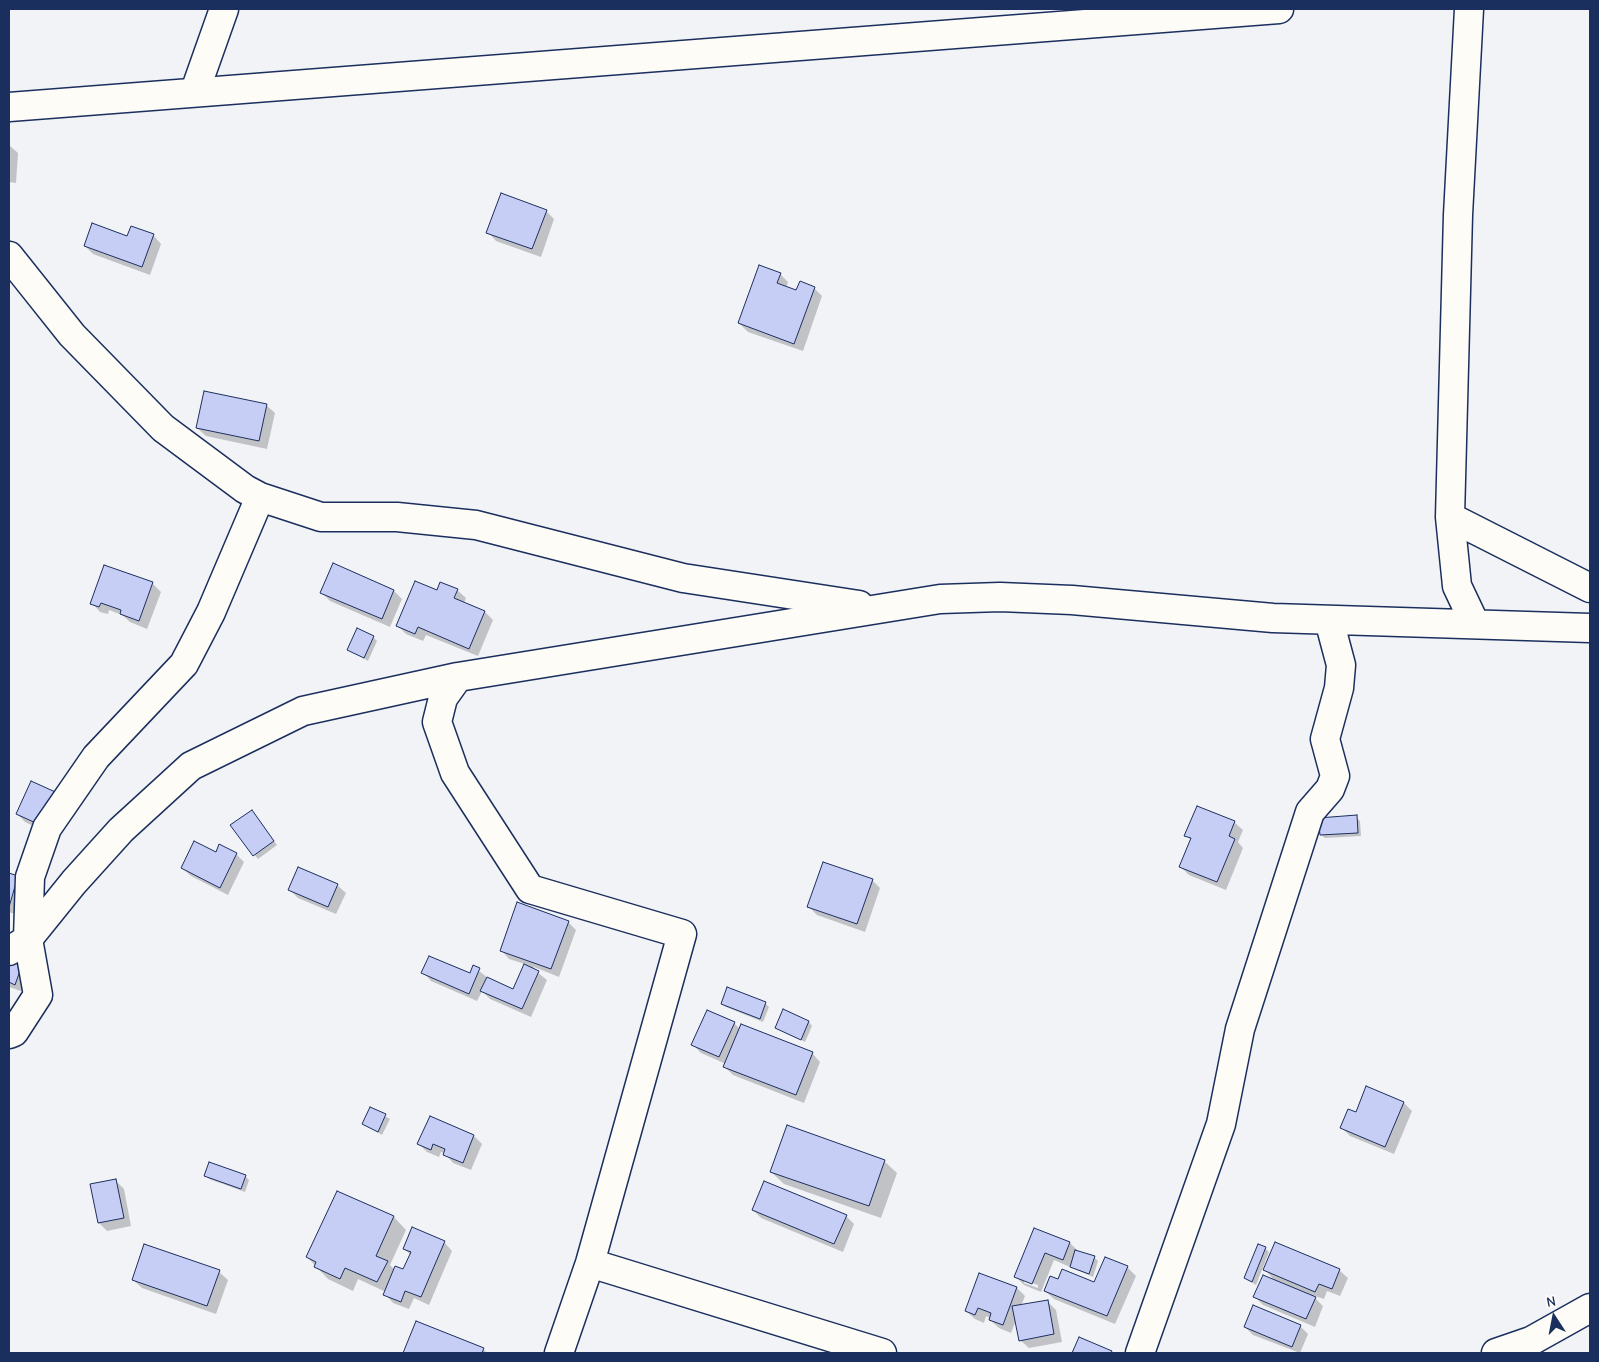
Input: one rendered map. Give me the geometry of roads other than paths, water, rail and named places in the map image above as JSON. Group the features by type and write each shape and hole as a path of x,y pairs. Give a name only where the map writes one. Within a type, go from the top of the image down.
{"street":[{"path":"195,91 224,9"},
{"path":"9,107 195,91 1279,9"},
{"path":"1469,9 1458,215 1450,517 1457,586 1475,624"},
{"path":"9,256 72,336 163,428 245,489 260,497 321,517 397,517 476,525 683,578 886,609"},
{"path":"9,1034 14,1032 38,995 18,945 30,877 47,828 96,757 184,664 211,612 260,497"},
{"path":"1450,517 1590,588"},
{"path":"18,945 122,830 191,766 302,712 458,677 940,600 1000,597 1072,600 1273,618 1590,628"},
{"path":"1140,1353 1221,1124 1240,1029 1310,812 1330,789 1335,776 1325,739 1339,688 1341,665 1329,620"},
{"path":"458,677 443,698 437,722 455,773 530,889 682,934 590,1263 559,1353"},
{"path":"590,1263 882,1353"},
{"path":"1496,1353 1531,1341 1590,1308"}]}
